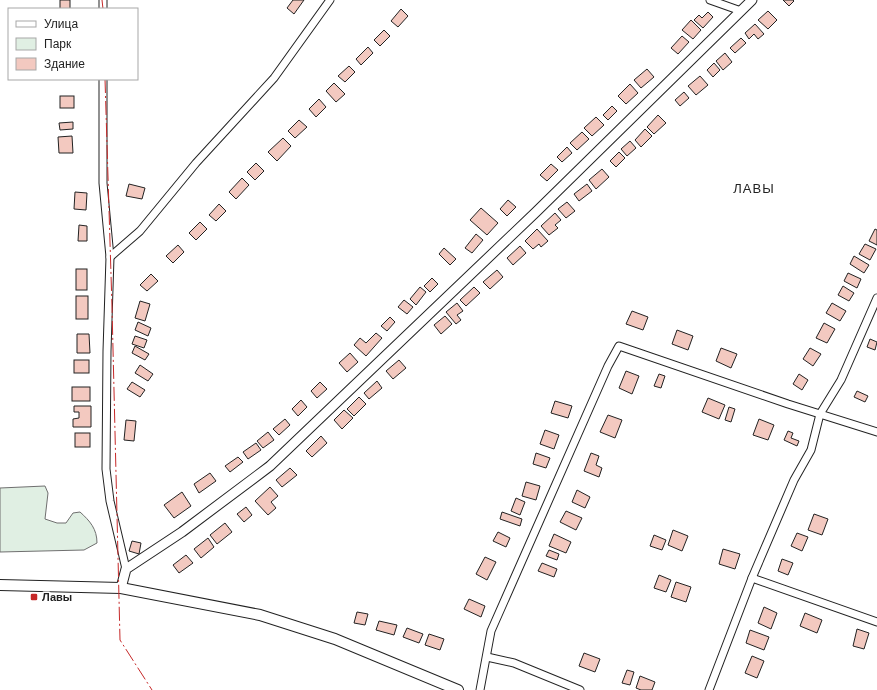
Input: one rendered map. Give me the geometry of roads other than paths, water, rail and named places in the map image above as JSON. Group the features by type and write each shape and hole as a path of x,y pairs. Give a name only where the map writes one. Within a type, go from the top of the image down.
{"main road":[{"path":"0,585 121,588 260,615 335,639 458,690"}],"street":[{"path":"110,257 140,231 196,164 274,78 330,0"},
{"path":"710,0 741,11"},
{"path":"126,569 182,532 270,466 536,212 752,0"},
{"path":"103,80 103,183 110,257 107,351 106,469 110,501 126,569 121,588"},
{"path":"709,690 752,578 794,480 811,450 820,414 841,380 877,298"},
{"path":"480,690 491,631 608,366 619,346 877,432"},
{"path":"752,578 877,622"},
{"path":"487,657 514,663 580,690"}],"place":[{"name":"Лавы","path":"34,597"}],"district":[{"name":"ЛАВЫ","path":"754,188"}]}
